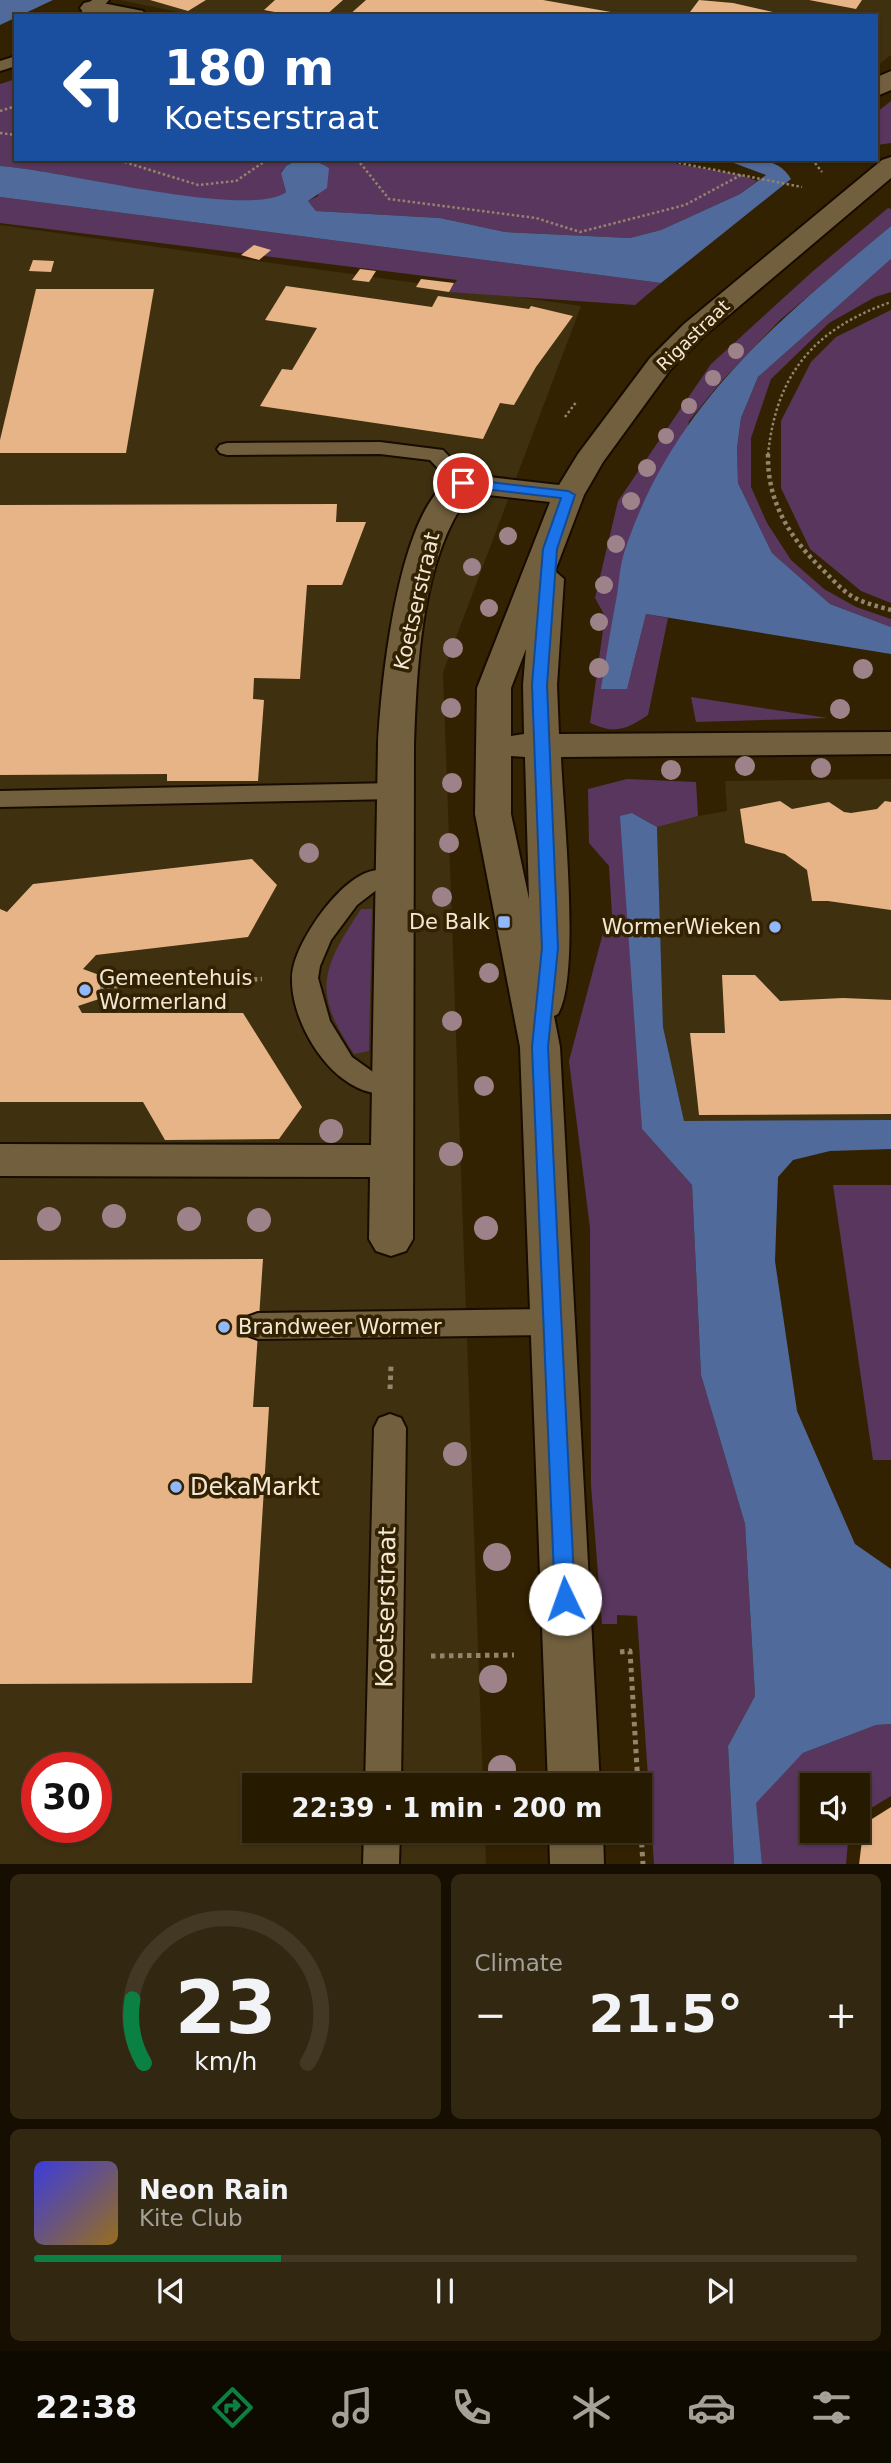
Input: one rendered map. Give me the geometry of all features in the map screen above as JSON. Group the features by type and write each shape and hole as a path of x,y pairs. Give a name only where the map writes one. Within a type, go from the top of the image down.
{"street":[{"path":"93,8 124,14"},
{"path":"867,161 889,167"},
{"name":"Rigastraat","path":"573,1773 540,1047 493,814 494,688 510,642 550,549 568,495 589,460 660,364 694,330 889,167"},
{"path":"463,483 568,495"},
{"name":"Koetserstraat","path":"391,1239 397,687 404,637 426,546 438,517 455,490 463,483"},
{"name":"Rigastraat","path":"540,1047 550,948 540,685 550,549"},
{"path":"492,746 891,743"},
{"path":"0,1160 391,1161"},
{"path":"577,1843 578,1864"}],"lane":[{"path":"227,449 380,448 436,454 463,483"},
{"path":"0,799 396,791"},
{"path":"391,1084 365,1081 337,1061 314,1015 305,977 315,947 343,902 370,881 394,877"},
{"path":"258,1326 552,1322"},
{"name":"Koetserstraat","path":"383,1773 390,1428"},
{"path":"381,1864 382,1843"}],"path":[{"path":"121,161 198,185 236,181 265,161"},
{"path":"359,161 389,199 536,218 580,232 685,205 741,175"},
{"path":"669,161 791,185"},
{"path":"891,302 866,311 823,337 797,367 779,400 767,451 768,482 778,513 800,549 853,597 891,610"},
{"path":"100,987 305,977"},
{"path":"642,1843 643,1864"}],"shaded area":[{"path":"120,0 891,0 891,55 878,65 878,14 187,14"},
{"path":"14,80 14,161 295,161 281,172 286,192 265,200 193,198 0,166 0,84"},
{"path":"891,101 891,143 878,145 878,111"},
{"path":"319,161 660,161 741,175 757,181 740,194 661,230 630,238 505,232 440,218 316,211 308,201 318,196 322,162"},
{"path":"0,197 661,283 635,305 448,292 457,280 0,223"},
{"path":"888,208 891,209 891,226 780,320 720,383 689,421 627,689 646,614 668,618 648,715 620,729 607,729 590,723 605,616 595,598 618,501 711,364 812,272"},
{"path":"0,225 581,306 443,672 483,1773 242,1773 242,1843 485,1843 486,1864 0,1864"},
{"path":"891,259 891,292 875,297 829,323 771,379 751,438 751,487 767,523 791,560 824,589 856,607 891,619 891,627 830,604 772,553 738,483 737,448 741,418 758,377"},
{"path":"891,310 891,603 861,591 810,549 781,488 781,421 811,362 836,337"},
{"path":"691,697 828,718 696,722"},
{"path":"627,779 696,782 698,816 657,827 632,813 642,1129 692,1185 701,1375 745,1524 755,1696 728,1746 734,1864 654,1864 652,1773 648,1773 637,1616 617,1615 617,1624 602,1624 591,1485 590,1228 569,1061 603,933 613,932 609,866 589,843 588,789"},
{"name":"WormerWieken","path":"891,779 891,1120 684,1122 663,1027 657,827 675,820 727,811 725,781"},
{"path":"361,909 372,909 369,1051 354,1054 332,1013 327,997 327,981 337,949"},
{"path":"833,1185 891,1185 891,1460 873,1460"},
{"path":"891,1724 891,1796 870,1809 870,1773 800,1773 800,1843 848,1843 846,1864 762,1864 755,1803 803,1753 876,1725"}],"water":[{"path":"0,0 53,0 23,14 14,14 14,18 0,25"},
{"path":"295,161 317,161 329,168 327,188 308,201 316,211 440,218 505,232 630,238 661,230 740,194 766,175 728,161 770,162 785,171 791,179 661,283 0,197 0,166 150,191 234,200 265,199 286,192 281,173 286,166"},
{"path":"891,226 891,259 758,377 741,418 737,448 738,483 772,553 830,604 891,627 891,654 646,614 627,689 601,689 624,553 645,500 670,453 700,410 733,370 769,333"},
{"path":"632,813 657,827 663,1027 684,1121 891,1120 891,1149 830,1151 793,1160 778,1177 775,1261 797,1411 855,1544 891,1569 891,1724 876,1725 803,1753 756,1803 762,1864 734,1864 728,1746 755,1696 745,1524 701,1375 692,1185 642,1129 620,816"}],"building":[{"path":"150,0 206,0 188,11"},
{"path":"275,0 343,0 327,14 285,14 264,10"},
{"path":"366,0 543,0 622,14 350,14"},
{"path":"699,0 733,3 781,14 688,14"},
{"path":"809,0 862,0 856,9"},
{"path":"254,245 271,250 259,260 241,255"},
{"path":"33,260 54,261 51,272 29,271"},
{"path":"360,269 376,271 369,282 352,280"},
{"path":"421,279 454,283 449,292 416,287"},
{"path":"286,286 432,307 438,296 529,309 531,306 573,316 536,367 514,405 500,403 483,439 260,406 282,369 292,370 317,328 265,320"},
{"path":"36,289 154,289 126,453 0,453 0,440"},
{"path":"337,504 336,522 366,522 342,585 307,585 300,679 254,678 253,699 264,700 258,781 167,781 167,774 0,775 0,505"},
{"path":"780,801 792,809 829,802 844,812 851,813 877,809 885,801 891,802 891,910 812,901 807,870 785,854 745,843 740,809"},
{"path":"252,859 277,885 248,937 96,955 83,969 102,976 99,999 78,1006 82,1013 243,1013 302,1107 279,1139 165,1140 143,1102 0,1102 0,909 7,912 33,884"},
{"path":"722,975 755,975 780,1001 843,998 891,1000 891,1114 699,1115 690,1033 725,1033"},
{"path":"263,1259 253,1407 269,1407 252,1683 0,1684 0,1260"},
{"path":"891,1807 891,1864 859,1864 862,1843 870,1843 870,1820"}],"place":[{"name":"De Balk","path":"504,922"},
{"name":"WormerWieken","path":"775,927"},
{"name":"Gemeentehuis Wormerland","path":"85,990"},
{"name":"Brandweer Wormer","path":"224,1327"},
{"name":"DekaMarkt","path":"176,1487"}],"route":[{"path":"463,483 568,495 550,549 540,685 550,948 540,1047 565,1599"}]}
